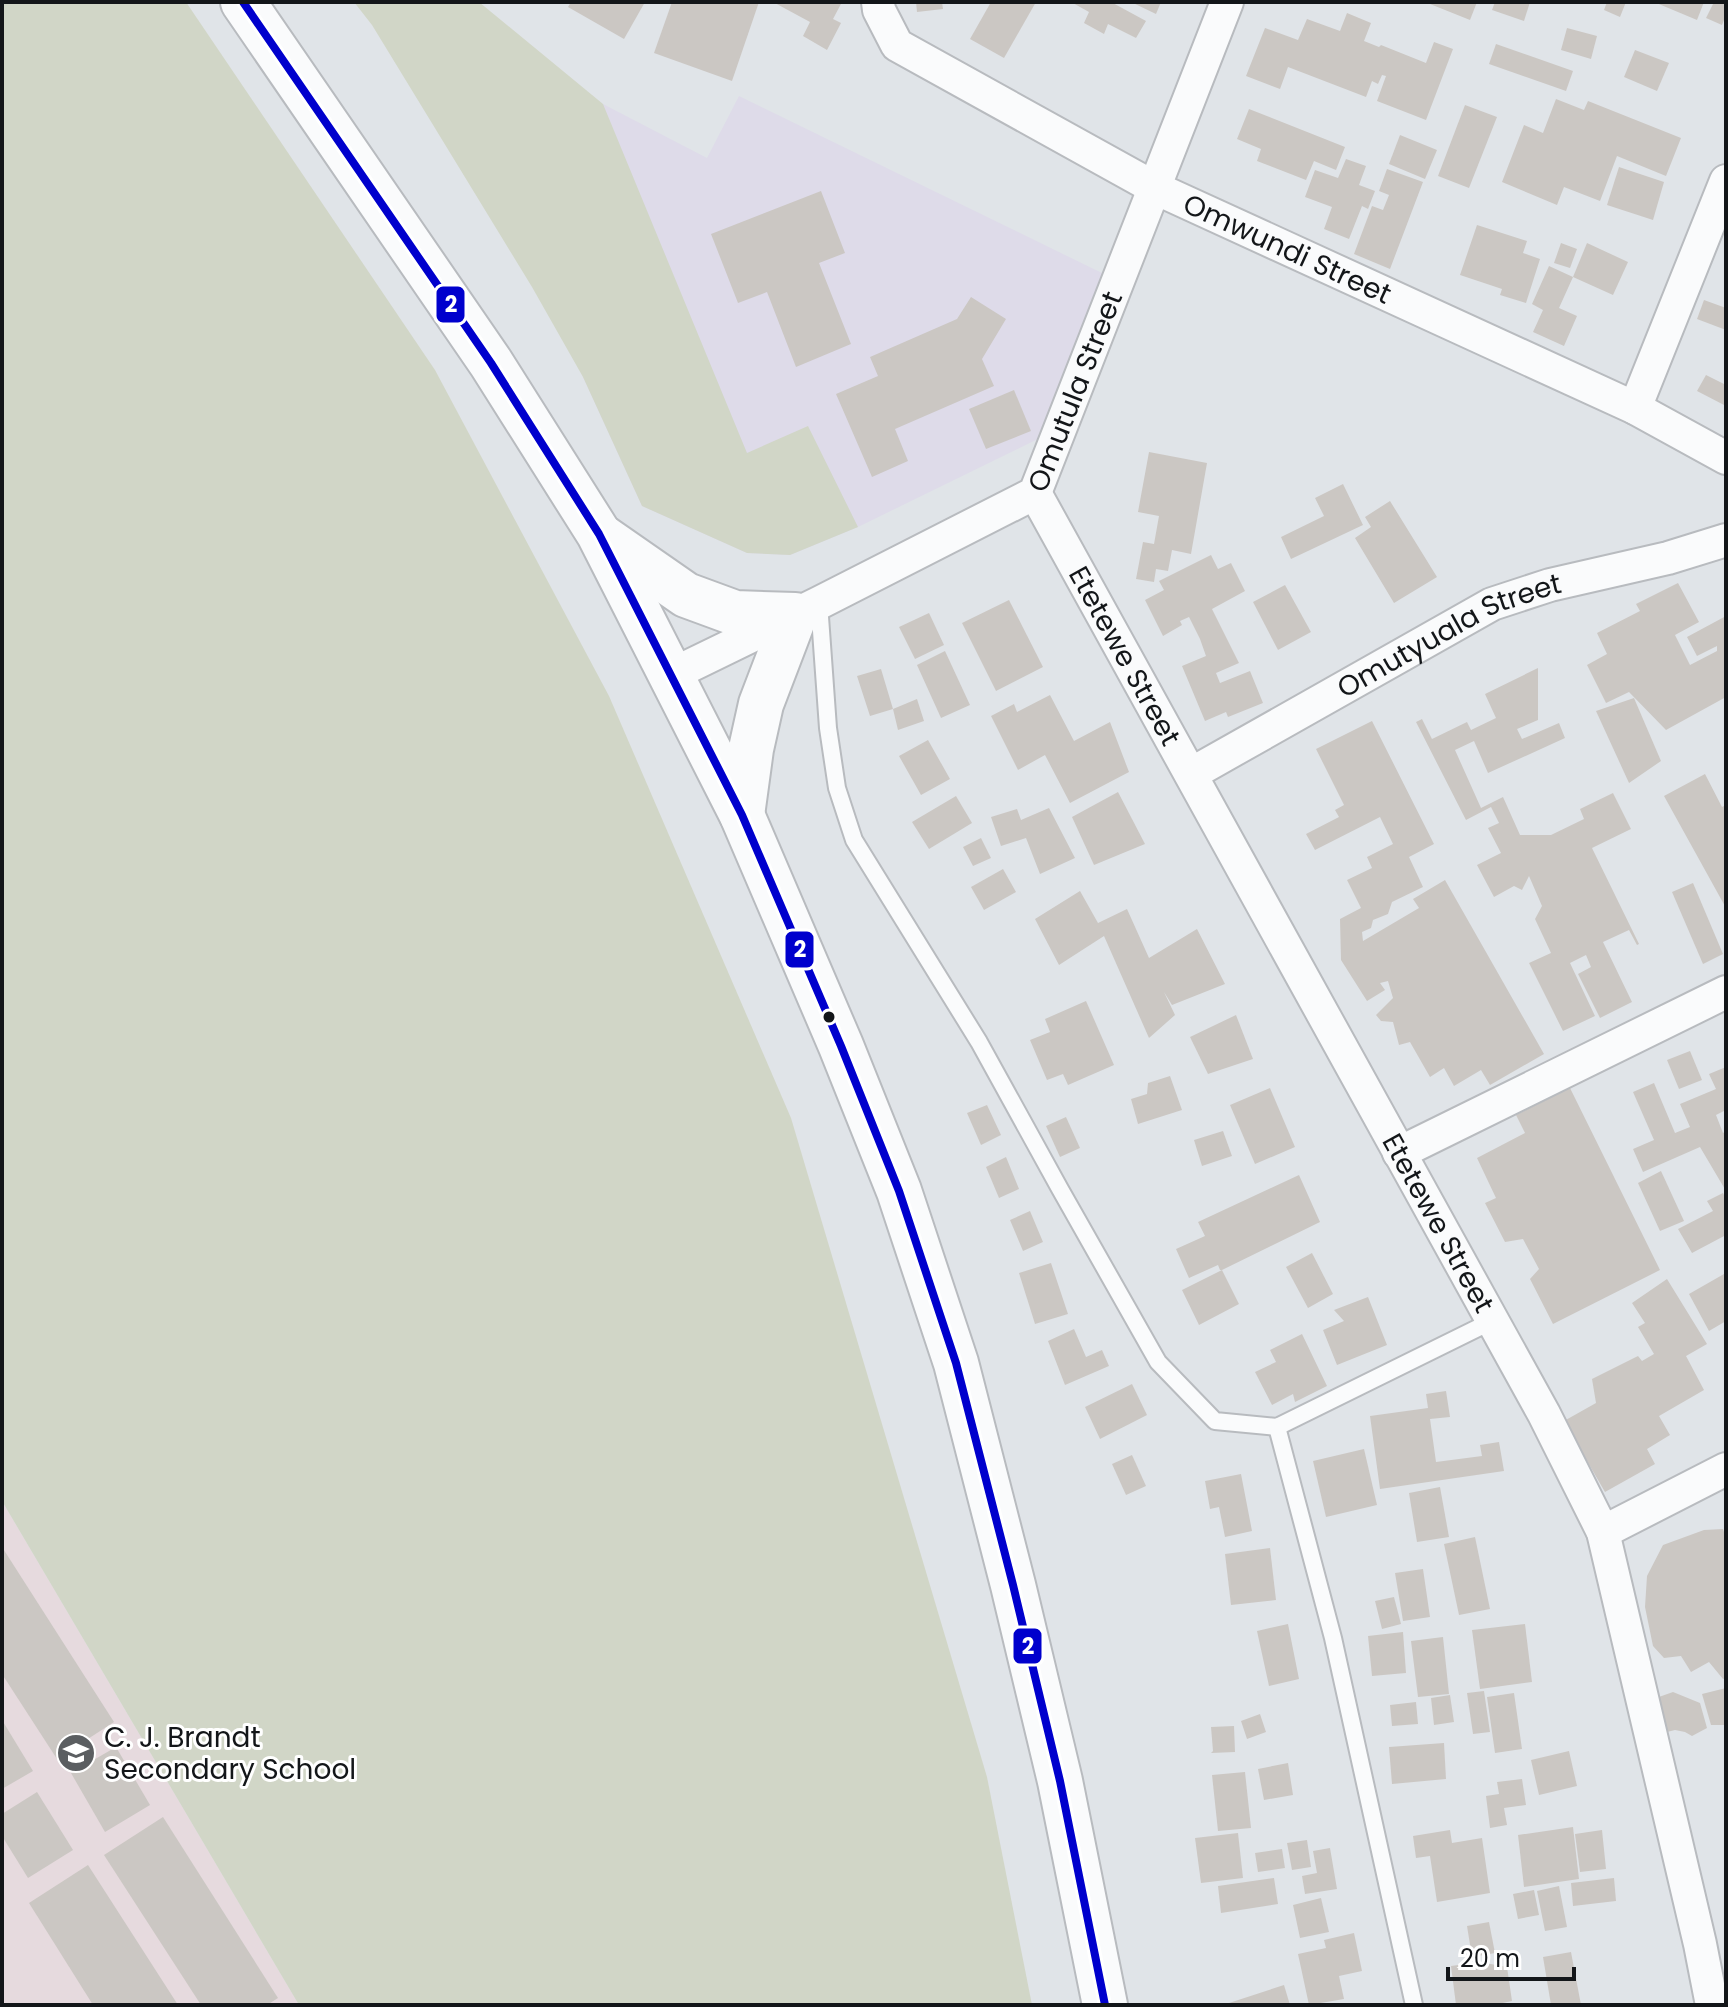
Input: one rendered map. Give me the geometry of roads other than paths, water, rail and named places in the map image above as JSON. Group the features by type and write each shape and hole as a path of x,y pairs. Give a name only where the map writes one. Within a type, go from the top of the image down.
{"main road":[{"path":"243,2 491,363 599,534 742,815 899,1191 956,1363 1060,1781 1105,2005"},
{"path":"599,534 686,595 735,613 807,609 761,704 742,815"}],"street":[{"name":"Omwundi Street","path":"878,2 897,45 1155,188 1635,408 1726,458"},
{"name":"Omutula Street","path":"671,675 1035,493 1227,2"},
{"path":"1635,408 1726,181"},
{"name":"Etetewe Street","path":"1035,493 1544,1414 1603,1532 1713,1941 1712,2005"},
{"name":"Omutyuala Street","path":"1191,774 1492,604 1550,585 1668,558 1726,540"},
{"path":"1399,1153 1726,992"},
{"path":"1603,1532 1726,1469"}],"lane":[{"path":"807,609 837,788 854,840 979,1042 1158,1362 1215,1421 1277,1427 1492,1321"},
{"path":"1277,1427 1333,1638 1414,2005"}],"place":[{"name":"C. J. Brandt Secondary School","path":"76,1753"}]}
